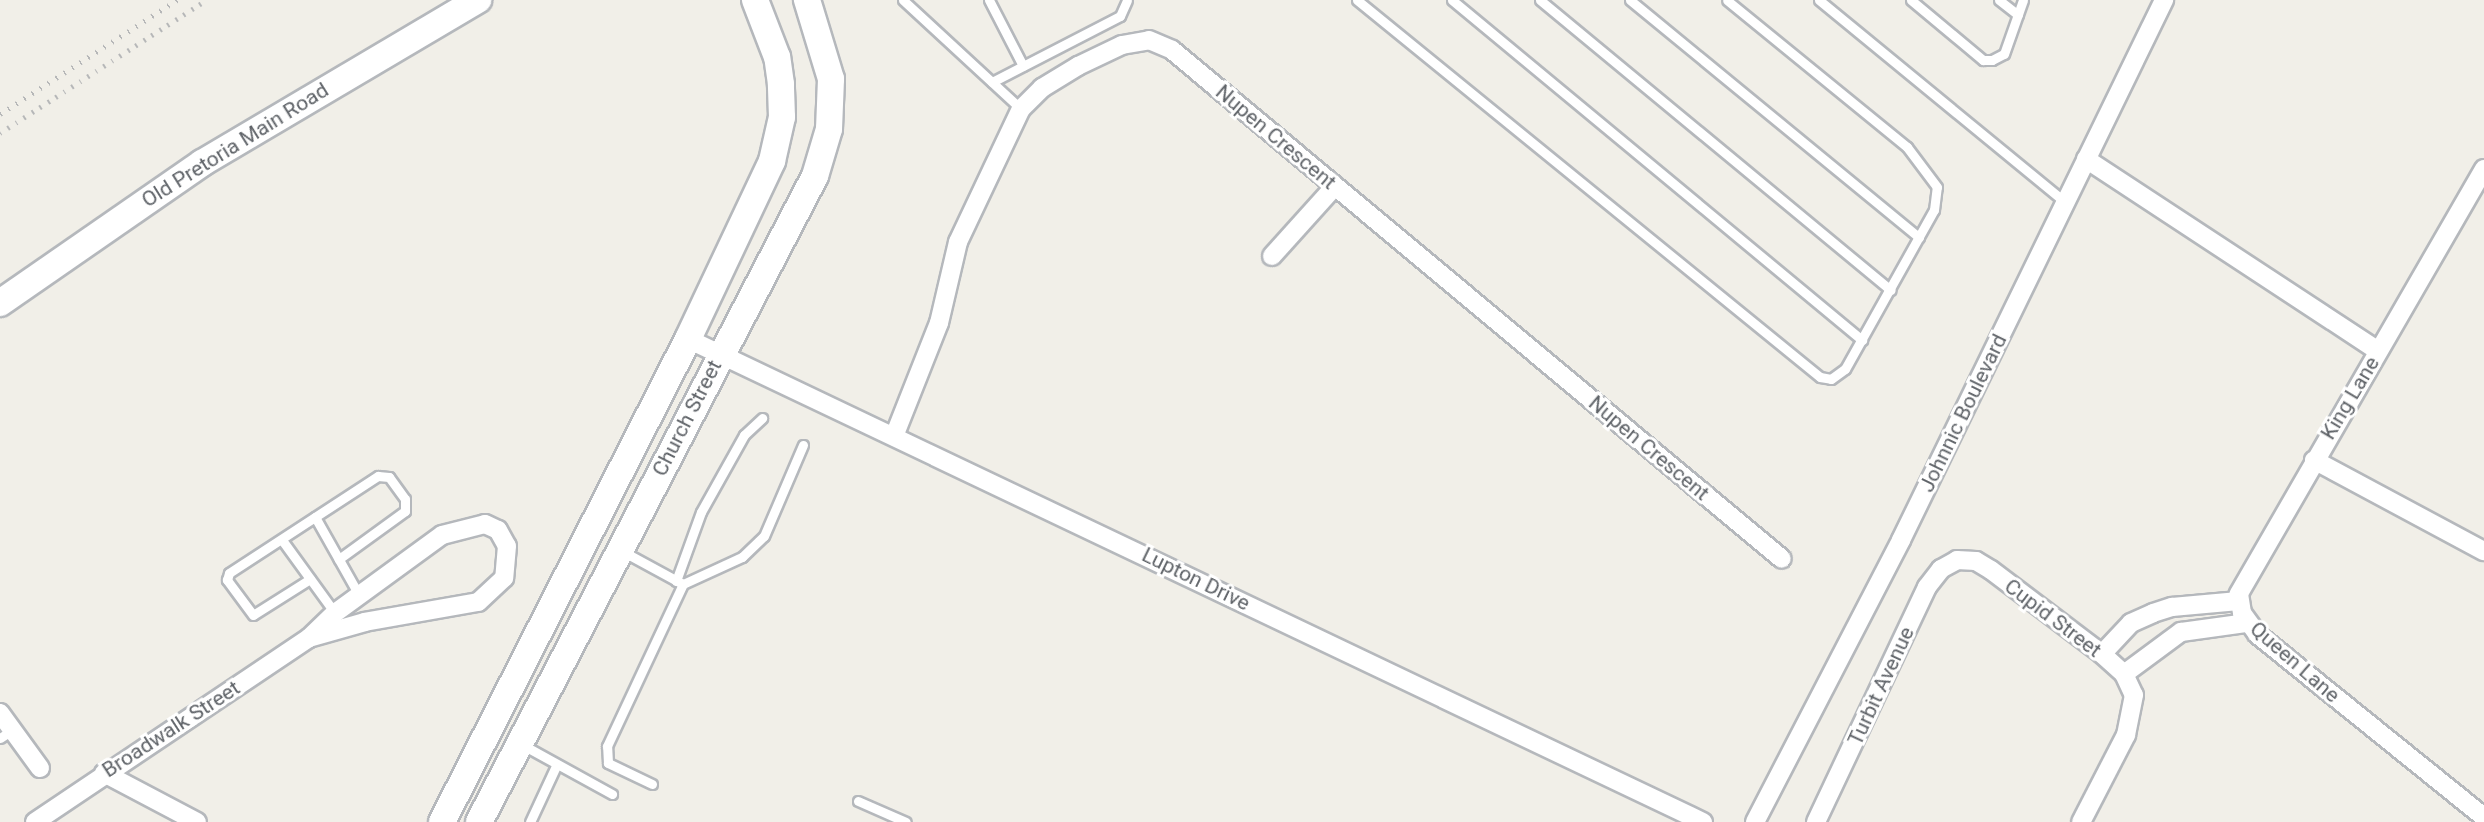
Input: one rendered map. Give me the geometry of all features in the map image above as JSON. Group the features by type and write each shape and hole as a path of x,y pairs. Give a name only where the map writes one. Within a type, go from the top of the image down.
{"main road":[{"name":"Old Pretoria Main Road","path":"0,303 202,163 478,0"},
{"path":"736,0 757,50 779,133"},
{"name":"Church Street","path":"442,822 688,339 766,175 779,133 782,105 777,57 755,0"},
{"name":"Church Street","path":"478,822 720,354 803,203 822,157 831,117 828,62 807,0"},
{"path":"825,0 828,62"}],"street":[{"name":"Johnnic Boulevard","path":"1755,822 1901,540 2164,0"},
{"name":"Nupen Crescent","path":"895,434 939,323 961,236 1021,109 1042,88 1078,66 1129,42 1154,41 1172,50 1782,559"},
{"path":"2086,159 2378,351"},
{"name":"King Lane","path":"2484,170 2313,460 2484,551"},
{"path":"1272,256 1335,186"},
{"name":"Lupton Drive","path":"688,339 895,434 1703,822"},
{"name":"Queen Lane","path":"2313,460 2244,582 2239,601 2247,623 2484,817"},
{"name":"Broadwalk Street","path":"35,822 104,773 309,638 335,613 442,535 464,526 485,524 498,530 507,546 504,578 494,592 478,602 365,622 309,638"},
{"name":"Cupid Street","path":"1957,560 1976,561 1991,570 2102,654 2124,674 2134,696 2126,735 2081,822"},
{"name":"Turbit Avenue","path":"1816,822 1927,588 1941,569 1957,560"},
{"path":"2102,654 2131,623 2153,613 2172,606 2239,601"},
{"path":"2124,674 2181,632 2247,623"},
{"path":"0,713 6,734 40,768"},
{"path":"104,773 197,822"}],"lane":[{"path":"903,0 1021,109"},
{"path":"989,0 1023,66"},
{"path":"992,82 1120,16 1127,0"},
{"path":"1357,0 1820,377 1831,379 1845,369 1890,290 1934,210 1937,187 1933,176 1907,147 1727,0"},
{"path":"1452,0 1862,340"},
{"path":"1540,0 1890,290"},
{"path":"1630,0 1919,237"},
{"path":"1819,0 2065,202"},
{"path":"1911,0 1983,60 2004,54 2023,0"},
{"path":"1999,0 2018,15"},
{"path":"652,784 608,763 605,754 679,582 701,512 744,435 762,418"},
{"path":"619,550 679,582 742,557 764,536 803,445"},
{"path":"310,579 253,615 228,587 229,573 384,474 405,499 405,511 339,559"},
{"path":"315,517 359,595"},
{"path":"282,540 335,613"},
{"path":"519,743 556,766 612,794"},
{"path":"530,822 556,766"},
{"path":"858,801 906,822"}],"railway":[{"path":"0,114 177,0"},
{"path":"0,133 206,0"}]}
